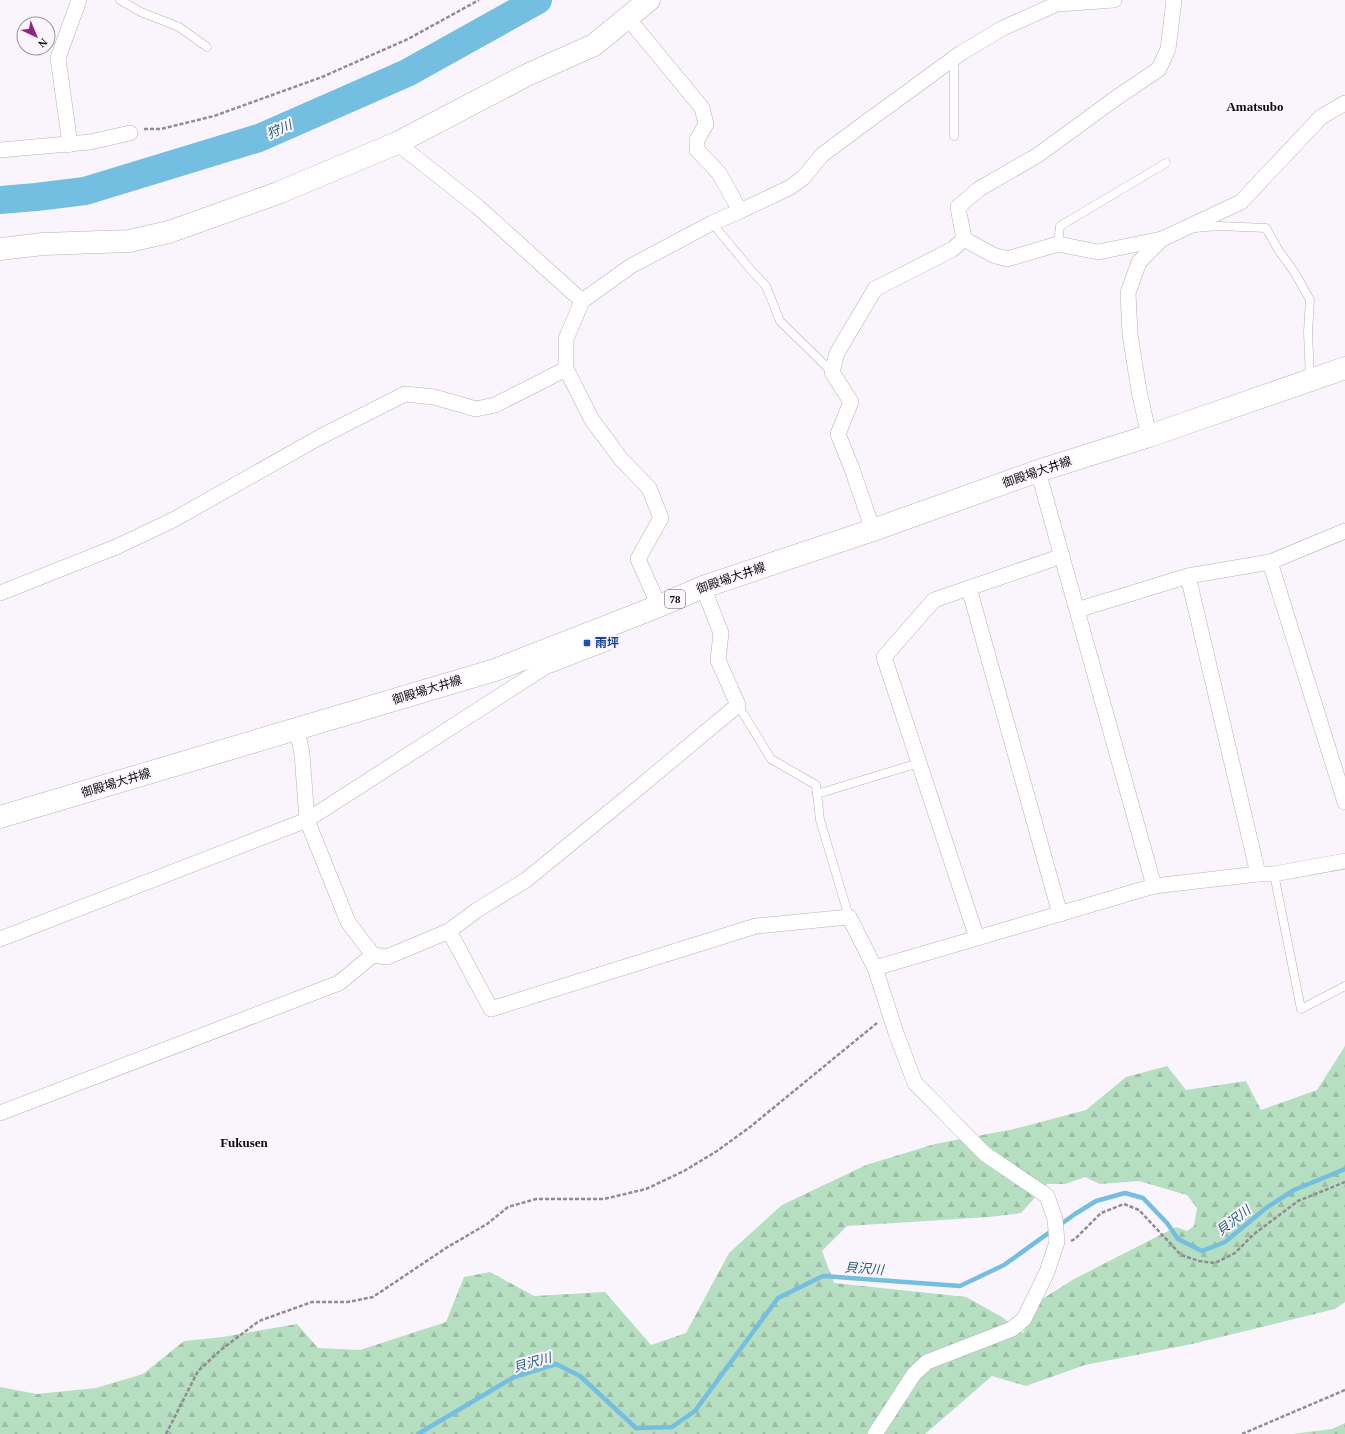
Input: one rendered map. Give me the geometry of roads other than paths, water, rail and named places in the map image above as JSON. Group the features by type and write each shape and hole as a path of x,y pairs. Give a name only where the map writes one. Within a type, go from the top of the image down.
{"main road":[{"path":"0,249 50,244 129,241 169,232 278,193 397,144 527,75 594,45 627,16 649,0"},
{"name":"御殿場大井線","path":"0,817 495,670 604,628 703,587 873,530 1038,471 1149,436 1345,368"}],"street":[{"path":"68,145 69,137 58,58 79,0"},
{"path":"659,606 638,559 661,518 649,488 620,459 592,420 566,369 566,339 582,301 630,266 712,223 789,188 803,178 822,155 864,123 954,58 1003,28 1057,4 1114,0"},
{"path":"964,239 958,208 979,189 1038,155 1116,98 1159,69 1168,49 1174,0"},
{"path":"627,16 702,108 706,124 697,140 697,150 719,173 740,210"},
{"path":"964,239 993,255 1007,259 1058,244 1098,252 1162,239 1241,202 1321,117 1345,104"},
{"path":"0,150 90,142 130,132"},
{"path":"397,144 478,207 582,301"},
{"path":"873,530 838,434 851,402 832,372 837,353 875,289 953,249 964,239"},
{"path":"1149,436 1139,391 1130,334 1128,293 1139,262 1162,239"},
{"path":"0,593 116,547 173,520 320,437 405,394 434,396 476,409 495,405 566,369"},
{"path":"1038,471 1154,886"},
{"path":"1077,610 1188,576 1270,562 1345,531"},
{"path":"978,938 884,657 934,600 1062,556"},
{"path":"1270,562 1345,802"},
{"path":"1188,576 1258,874"},
{"path":"297,729 302,754 307,820 348,922 373,955 387,957 449,931 476,910 526,880 630,796 738,705 718,660 721,633 703,587"},
{"path":"969,588 1060,914"},
{"path":"0,939 307,820 545,668 607,643 604,628"},
{"path":"875,968 1154,886 1258,874 1274,874 1344,863"},
{"path":"449,931 491,1009 756,926 849,917 875,968 915,1083 985,1154 1047,1196 1055,1219 1056,1245 1047,1272 1024,1319 1012,1329 927,1362 914,1374 875,1434"},
{"path":"0,1113 339,983 373,955"}],"lane":[{"path":"120,0 141,12 179,28 207,47"},
{"path":"954,58 954,136"},
{"path":"1058,244 1060,226 1166,162"},
{"path":"712,223 766,286 780,321 832,372"},
{"path":"1183,229 1219,226 1266,228 1279,251 1295,272 1310,300 1308,332 1310,380"},
{"path":"738,705 771,759 816,785 820,820 849,917"},
{"path":"817,794 919,763"},
{"path":"1274,874 1301,1009 1345,986"}],"waterway":[{"name":"狩川","path":"0,200 85,191 259,138 407,73 538,0"},
{"name":"貝沢川","path":"418,1434 514,1377 556,1364 580,1376 636,1428 672,1427 695,1411 778,1298 823,1276 960,1286 1004,1265 1075,1214 1096,1201 1125,1193 1143,1198 1167,1223 1178,1239 1202,1251 1225,1242 1266,1208 1294,1190 1345,1169"}],"place":[{"name":"雨坪","path":"587,643"}],"district":[{"name":"Amatsubo","path":"1255,106"},
{"name":"Fukusen","path":"244,1142"}]}
